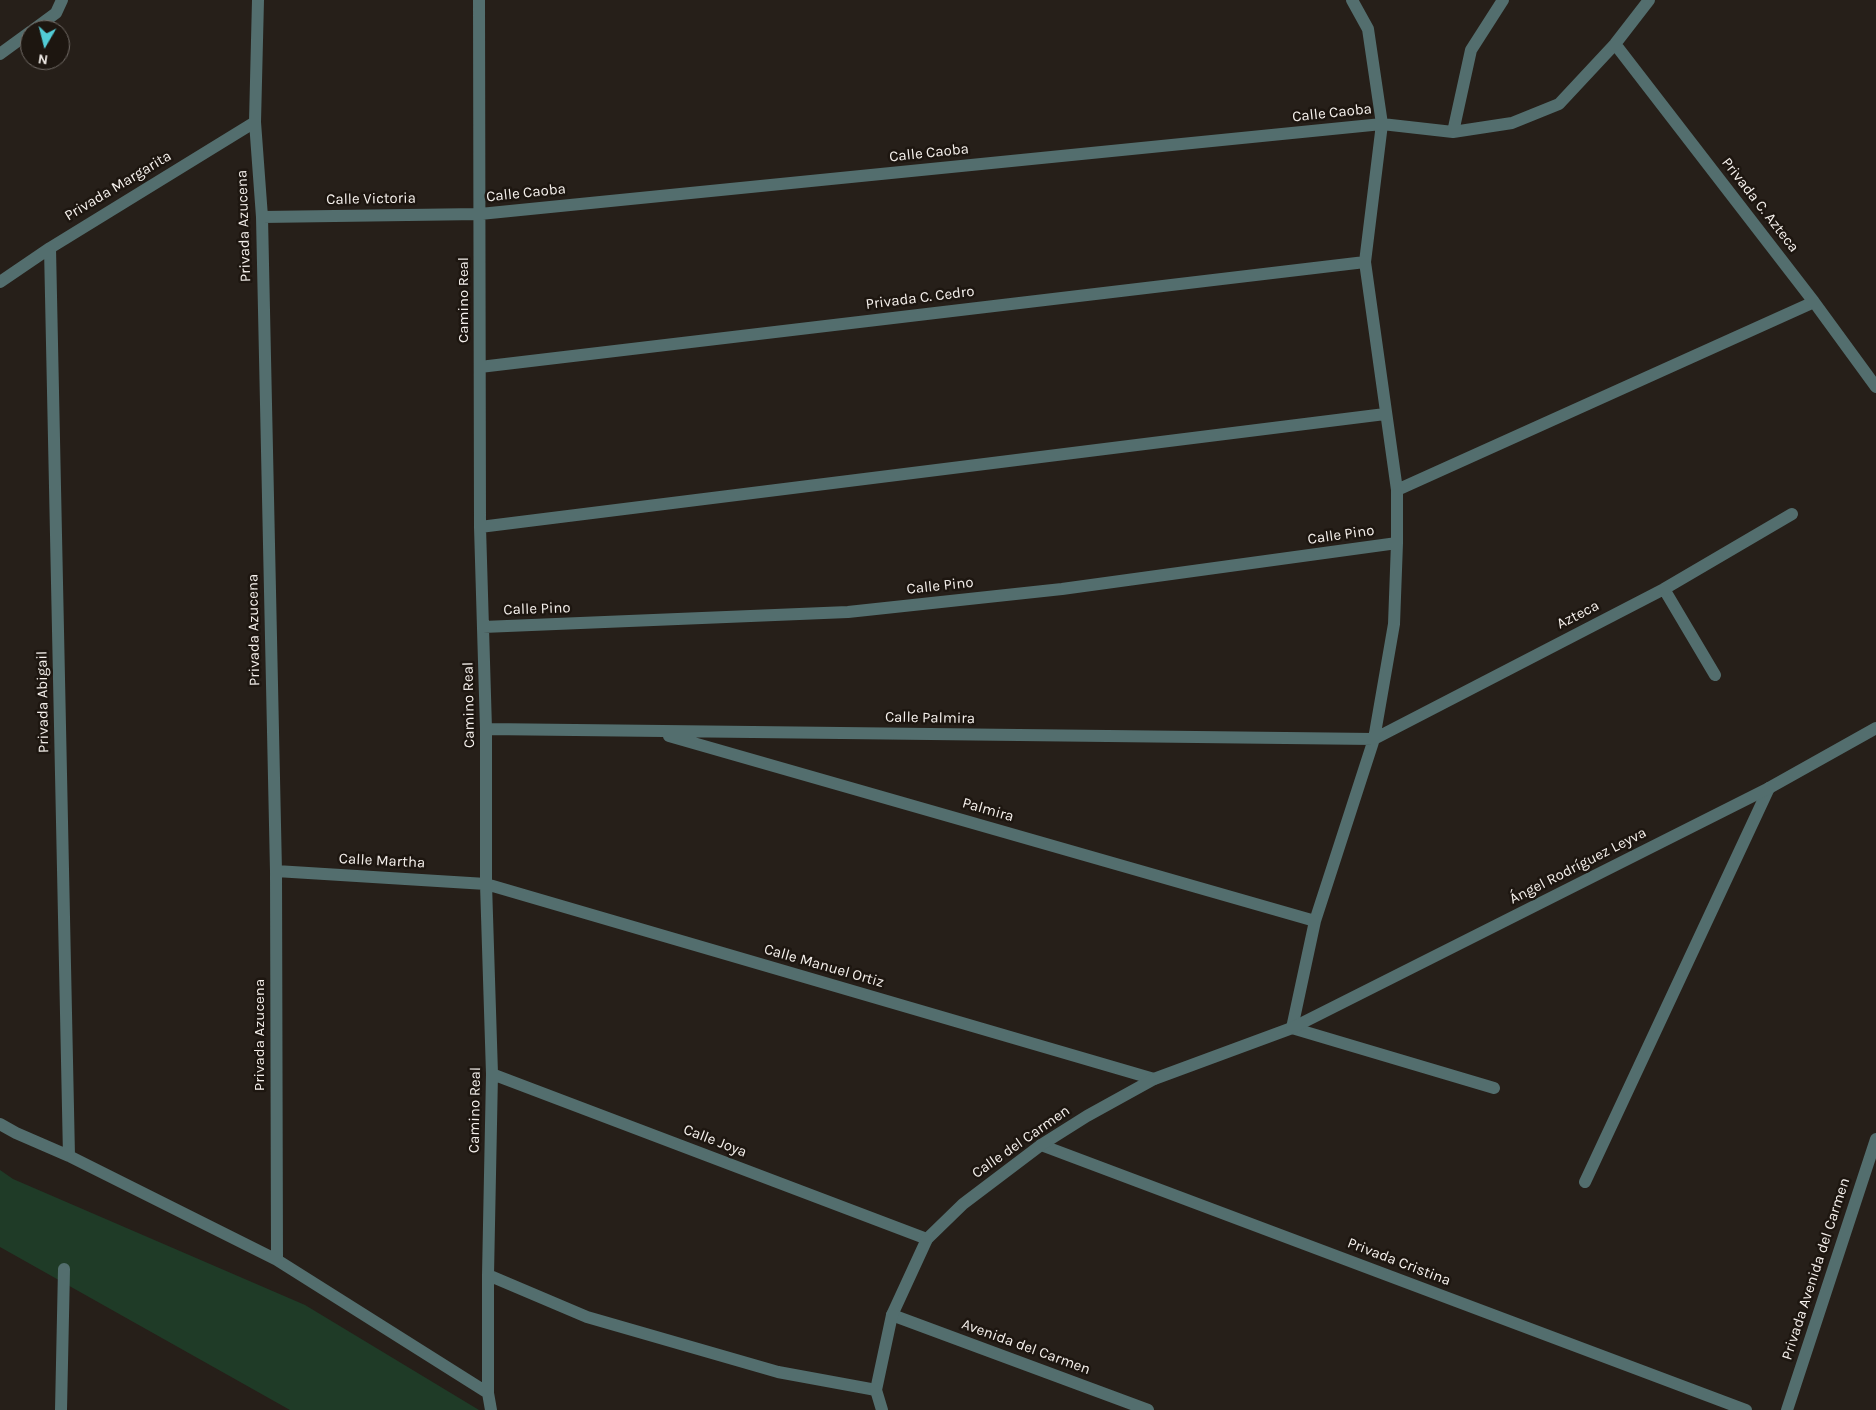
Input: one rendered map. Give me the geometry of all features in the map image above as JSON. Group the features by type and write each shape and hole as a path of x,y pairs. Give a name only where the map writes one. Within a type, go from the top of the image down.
{"street":[{"path":"46,20 56,13 62,0"},
{"name":"Privada Azucena","path":"258,0 255,122 262,217 276,872 277,1260"},
{"name":"Camino Real","path":"479,0 480,528 486,729 486,884 492,1074 488,1276 488,1393 491,1410"},
{"path":"1352,0 1368,29 1382,124 1365,262 1397,490 1394,624 1374,739 1315,921 1292,1028 1494,1088"},
{"path":"1453,132 1471,50 1503,0"},
{"name":"Calle Caoba","path":"480,214 1382,124 1453,132 1512,123 1559,104 1615,44 1649,0"},
{"path":"0,54 20,39"},
{"name":"Privada C. Azteca","path":"1615,44 1814,302 1876,387"},
{"name":"Privada Margarita","path":"0,282 50,248 255,122"},
{"name":"Calle Victoria","path":"262,217 480,214"},
{"name":"Privada Abigail","path":"50,248 69,1156"},
{"name":"Privada C. Cedro","path":"480,367 1365,262"},
{"path":"1397,490 1814,302"},
{"path":"480,528 1385,414"},
{"name":"Azteca","path":"1374,739 1664,589 1792,514"},
{"name":"Calle Pino","path":"483,627 848,612 1062,590 1397,543"},
{"path":"1664,589 1715,675"},
{"name":"Ángel Rodríguez Leyva","path":"1292,1028 1768,788 1876,728"},
{"name":"Calle Palmira","path":"486,729 1374,739"},
{"name":"Palmira","path":"652,731 1315,921"},
{"path":"1585,1182 1768,788"},
{"name":"Calle Martha","path":"276,872 486,884"},
{"name":"Calle Manuel Ortiz","path":"486,884 1154,1079"},
{"name":"Calle del Carmen","path":"876,1390 892,1314 927,1239 963,1204 1042,1145 1087,1116 1154,1079 1292,1028"},
{"name":"Calle Joya","path":"492,1074 927,1239"},
{"path":"0,1124 69,1156 277,1260 488,1393"},
{"path":"0,1136 16,1133"},
{"name":"Privada Avenida del Carmen","path":"1787,1410 1876,1139"},
{"name":"Privada Cristina","path":"1042,1145 1746,1410"},
{"path":"60,1410 64,1269"},
{"path":"488,1276 587,1317 778,1372 876,1390 882,1410"},
{"name":"Avenida del Carmen","path":"892,1314 1148,1410"}],"green space":[{"path":"0,1170 13,1179 305,1305 479,1410 290,1410 0,1247"}]}
